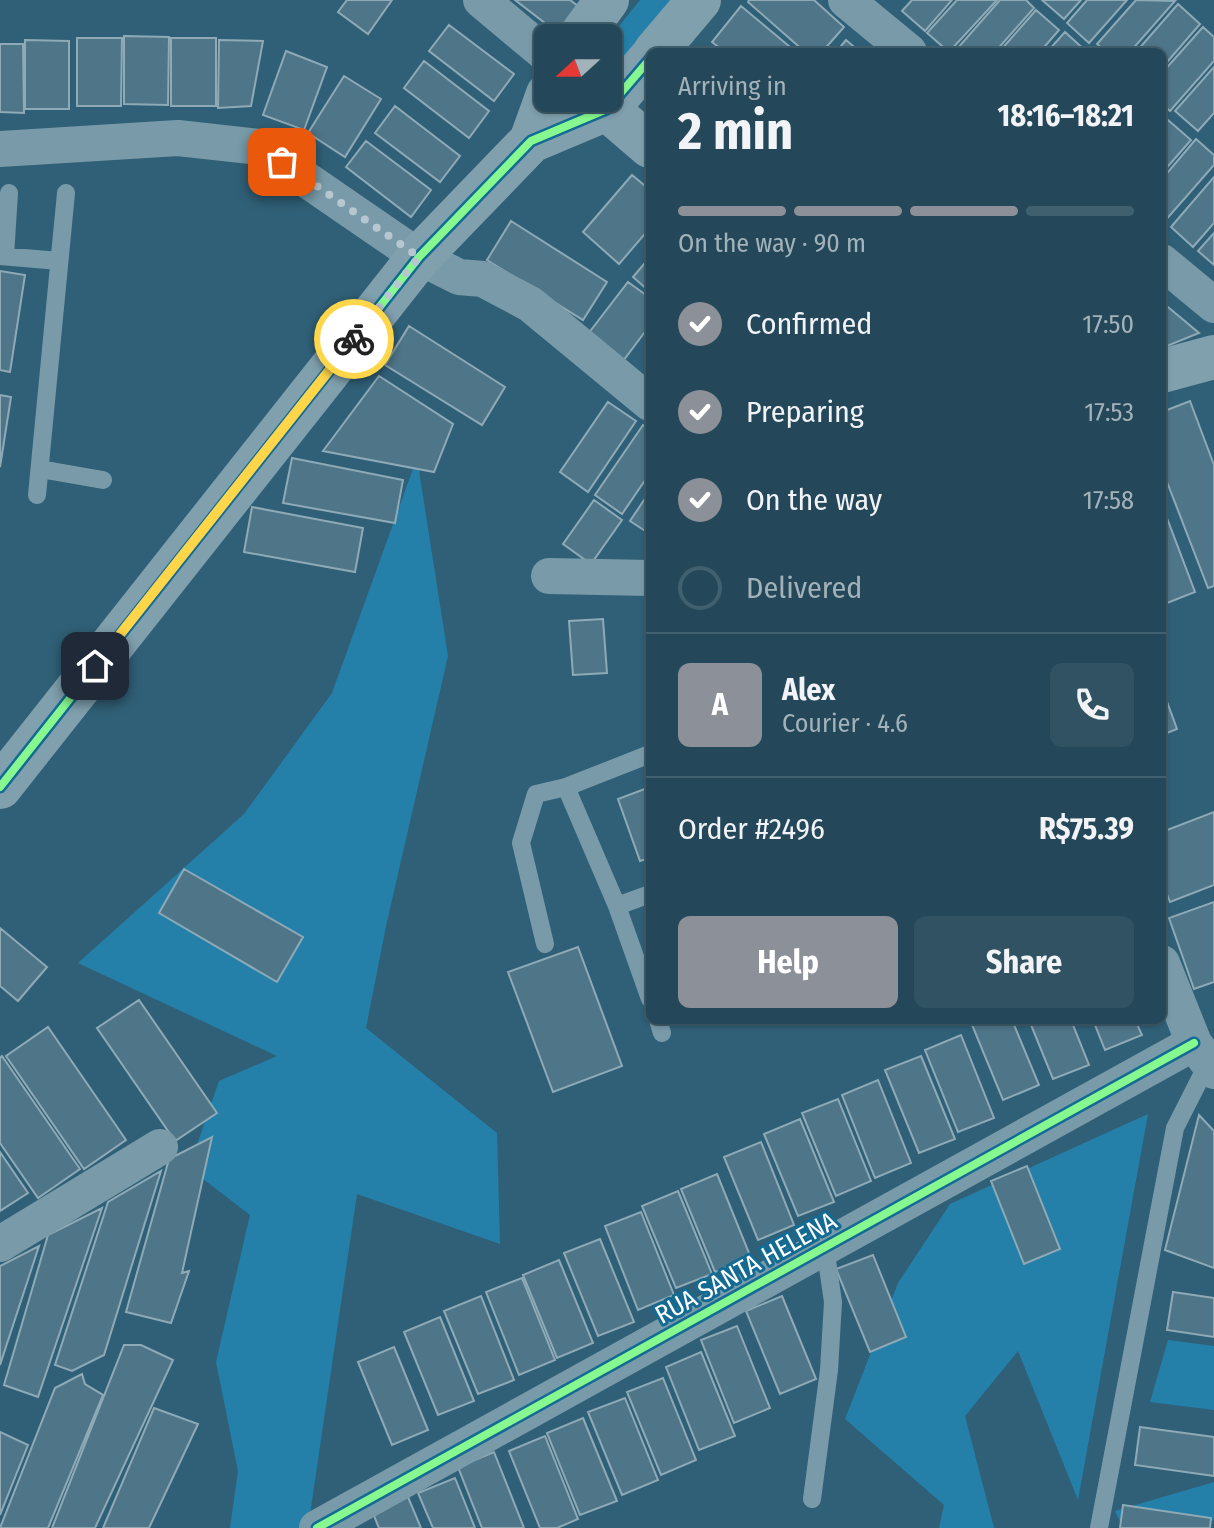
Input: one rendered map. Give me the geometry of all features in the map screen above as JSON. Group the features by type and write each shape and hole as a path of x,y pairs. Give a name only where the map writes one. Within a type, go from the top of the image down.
{"street":[{"path":"481,0 534,44"},
{"path":"589,24 607,0"},
{"path":"658,48 699,0"},
{"path":"846,0 904,48"},
{"path":"622,85 646,63"},
{"path":"531,141 541,112"},
{"path":"0,787 419,257 531,141 586,112"},
{"path":"610,112 646,143"},
{"path":"0,149 178,138 259,147 419,257 459,277 483,279 530,304 646,400"},
{"path":"1166,265 1214,305"},
{"path":"1166,370 1214,357"},
{"path":"549,576 646,578"},
{"path":"1166,972 1205,1059"},
{"name":"RUA SANTA HELENA","path":"317,1528 825,1247 1205,1059"},
{"path":"0,1244 160,1147"}],"lane":[{"path":"9,193 2,256 59,261"},
{"path":"37,495 66,193"},
{"path":"40,469 103,480"},
{"path":"545,944 521,843 536,794 566,787 646,756"},
{"path":"566,787 617,906 646,988"},
{"path":"617,906 646,895"},
{"path":"1099,1528 1175,1128 1205,1059"},
{"path":"812,1499 829,1370 833,1302 825,1247"}],"shaded area":[{"path":"640,0 684,0 623,75 621,24"},
{"path":"417,458 448,656 386,926 366,1028 497,1133 500,1244 357,1194 308,1528 230,1528 238,1471 216,1362 250,1215 189,1168 219,1081 277,1056 78,963 244,814 332,693"},
{"path":"1148,1114 1078,1500 1018,1351 965,1416 994,1528 939,1528 944,1505 845,1419 898,1283 950,1204"},
{"path":"1168,1340 1214,1346 1214,1410 1150,1402"},
{"path":"1214,1482 1214,1520 1194,1528 1123,1528 1115,1511"}],"building":[{"path":"347,0 392,0 368,34 338,12"},
{"path":"515,0 570,0 578,6 565,24 546,24"},
{"path":"814,0 844,27 826,48 800,48 748,2"},
{"path":"912,0 952,0 925,31 902,11"},
{"path":"957,0 997,0 953,48 944,48 927,33"},
{"path":"1000,0 1026,0 1034,8 999,48 958,48"},
{"path":"1042,0 1081,0 1064,19"},
{"path":"1087,0 1127,0 1089,43 1067,23"},
{"path":"1136,0 1175,1 1134,48 1102,48 1097,44"},
{"path":"1178,4 1200,24 1166,63 1166,48 1140,48"},
{"path":"741,6 791,48 720,48 712,42"},
{"path":"1036,10 1059,30 1043,48 1003,48"},
{"path":"449,25 514,74 494,101 429,51"},
{"path":"1203,27 1214,37 1214,61 1170,111 1166,108 1166,69"},
{"path":"1065,32 1083,48 1051,48"},
{"path":"124,36 169,37 168,105 124,104"},
{"path":"77,38 122,38 121,106 77,106"},
{"path":"171,38 216,38 216,106 171,106"},
{"path":"25,40 69,41 69,109 25,109"},
{"path":"219,40 263,41 251,106 218,108"},
{"path":"846,40 855,48 839,48"},
{"path":"0,44 23,44 24,113 0,112"},
{"path":"286,51 327,67 304,130 263,115"},
{"path":"424,61 489,111 469,138 404,88"},
{"path":"1214,67 1214,113 1198,131 1175,111"},
{"path":"344,76 381,99 345,157 308,133"},
{"path":"395,106 460,156 440,182 375,133"},
{"path":"1168,120 1191,140 1166,168"},
{"path":"1196,139 1214,155 1214,165 1166,220 1166,174"},
{"path":"366,141 431,190 411,217 346,167"},
{"path":"632,175 646,187 646,233 619,264 583,232"},
{"path":"1214,177 1214,223 1193,247 1171,227"},
{"path":"511,221 607,282 583,320 487,260"},
{"path":"1214,233 1214,265 1198,251"},
{"path":"646,262 646,288 633,277"},
{"path":"0,271 25,275 10,372 0,370"},
{"path":"628,282 646,295 646,330 623,361 588,334"},
{"path":"1166,305 1199,333 1166,346"},
{"path":"409,326 505,387 482,425 385,365"},
{"path":"379,376 453,424 434,472 323,451"},
{"path":"0,395 11,397 0,467"},
{"path":"1190,401 1214,465 1214,586 1208,588 1166,479 1166,410"},
{"path":"608,402 636,421 588,492 560,472"},
{"path":"643,425 646,427 646,479 622,514 595,495"},
{"path":"292,458 403,480 395,523 283,503"},
{"path":"646,497 646,531 630,521"},
{"path":"594,500 622,520 591,564 563,544"},
{"path":"252,507 363,528 355,572 244,552"},
{"path":"1166,516 1195,592 1166,603"},
{"path":"603,619 607,673 573,675 569,621"},
{"path":"1166,699 1177,729 1166,733"},
{"path":"646,788 646,859 640,861 618,799"},
{"path":"1214,812 1214,885 1170,902 1166,892 1166,830"},
{"path":"184,869 303,937 277,982 159,913"},
{"path":"1214,902 1214,982 1194,989 1169,918"},
{"path":"0,928 47,967 18,1001 0,986"},
{"path":"578,947 622,1066 553,1092 508,972"},
{"path":"139,1000 217,1113 175,1141 97,1028"},
{"path":"972,1024 1014,1024 1039,1085 1003,1100"},
{"path":"1031,1024 1073,1024 1089,1065 1053,1079"},
{"path":"1095,1024 1137,1024 1142,1035 1105,1050"},
{"path":"48,1027 126,1140 84,1169 6,1056"},
{"path":"961,1035 994,1118 958,1132 925,1050"},
{"path":"2,1056 80,1169 38,1198 0,1143"},
{"path":"921,1056 955,1139 919,1153 885,1070"},
{"path":"878,1080 911,1163 875,1178 842,1095"},
{"path":"838,1099 871,1181 836,1196 802,1113"},
{"path":"1199,1115 1214,1131 1214,1268 1165,1250"},
{"path":"800,1119 834,1202 798,1216 764,1134"},
{"path":"212,1137 182,1273 189,1271 171,1323 126,1312 169,1159"},
{"path":"761,1142 794,1225 758,1240 724,1157"},
{"path":"0,1152 28,1193 0,1211"},
{"path":"1027,1166 1060,1249 1024,1264 991,1181"},
{"path":"161,1171 104,1355 72,1371 55,1365 108,1202"},
{"path":"717,1174 751,1258 715,1272 681,1189"},
{"path":"678,1191 712,1274 676,1288 642,1206"},
{"path":"102,1208 38,1397 4,1385 48,1235"},
{"path":"641,1212 674,1295 638,1310 605,1226"},
{"path":"600,1239 634,1322 598,1336 564,1253"},
{"path":"39,1246 0,1365 0,1266"},
{"path":"873,1255 906,1337 870,1352 836,1269"},
{"path":"559,1260 593,1343 557,1358 523,1275"},
{"path":"522,1278 555,1360 519,1375 486,1292"},
{"path":"1173,1292 1214,1298 1214,1337 1167,1330"},
{"path":"481,1296 514,1380 478,1394 444,1311"},
{"path":"782,1296 816,1379 780,1394 746,1311"},
{"path":"440,1317 474,1401 438,1415 404,1332"},
{"path":"737,1326 770,1408 734,1423 701,1340"},
{"path":"124,1345 141,1345 173,1360 95,1528 52,1528"},
{"path":"394,1347 428,1430 392,1445 358,1362"},
{"path":"701,1352 735,1436 699,1450 666,1367"},
{"path":"82,1374 85,1384 103,1395 48,1528 0,1528 55,1388"},
{"path":"663,1378 696,1460 661,1475 627,1392"},
{"path":"625,1398 658,1480 622,1495 588,1412"},
{"path":"154,1408 198,1424 149,1528 103,1528"},
{"path":"583,1418 617,1501 580,1515 547,1433"},
{"path":"1140,1427 1214,1437 1214,1476 1135,1465"},
{"path":"0,1432 28,1445 0,1515"},
{"path":"545,1436 578,1519 557,1528 540,1528 509,1451"},
{"path":"494,1452 524,1528 482,1528 458,1467"},
{"path":"455,1478 475,1528 433,1528 418,1493"},
{"path":"408,1497 421,1528 379,1528 372,1511"},
{"path":"1123,1505 1211,1518 1210,1528 1120,1528"}],"cycle path":[{"path":"0,787 419,257 531,141 607,109 646,64"},
{"path":"317,1528 1194,1043"}],"way so far":[{"path":"282,162 419,257 354,339"}],"route":[{"path":"95,666 354,339"}]}
